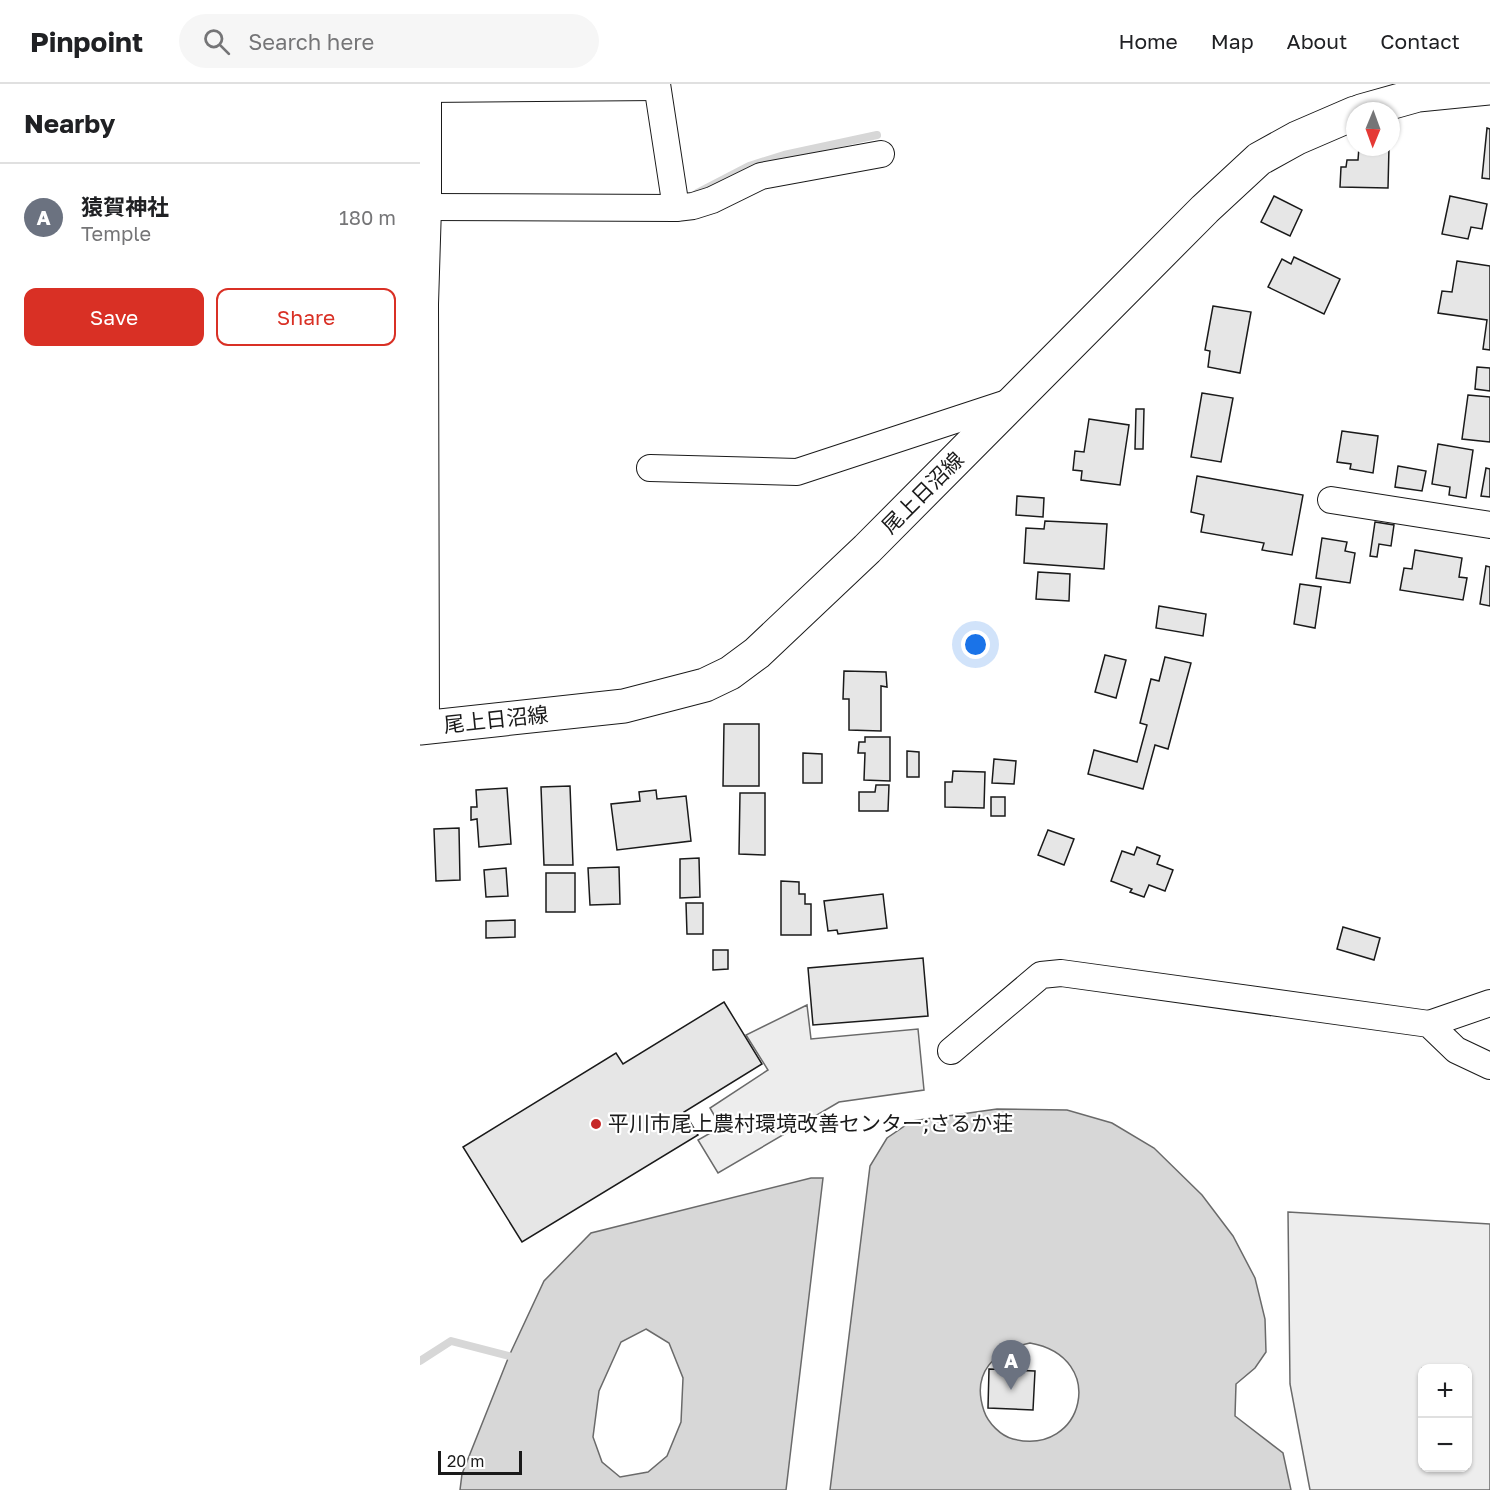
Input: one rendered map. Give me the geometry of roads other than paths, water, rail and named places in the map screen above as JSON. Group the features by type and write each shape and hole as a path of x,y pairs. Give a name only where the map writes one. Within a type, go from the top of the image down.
{"main road":[{"path":"1393,102 1418,95 1490,88"},
{"name":"尾上日沼線","path":"423,727 624,706 705,685 730,673 757,653 867,549 1205,209 1259,159 1297,138 1346,117"}],"street":[{"path":"423,727 425,303 428,207 425,87 657,86 676,207"},
{"path":"428,207 693,206 712,200 761,176 881,154"},
{"path":"650,468 798,472 1013,401"},
{"path":"1331,500 1490,525"},
{"path":"951,1052 1041,975 1061,974 1429,1024 1490,1003"},
{"path":"1429,1024 1456,1050 1490,1066"}],"waterway":[{"path":"697,193 749,166 784,155 877,135"},
{"path":"420,1361 451,1341 509,1356"}],"place":[{"name":"平川市尾上農村環境改善センター;さるか荘","path":"596,1124"},
{"name":"猿賀神社","path":"1011,1390"}]}
